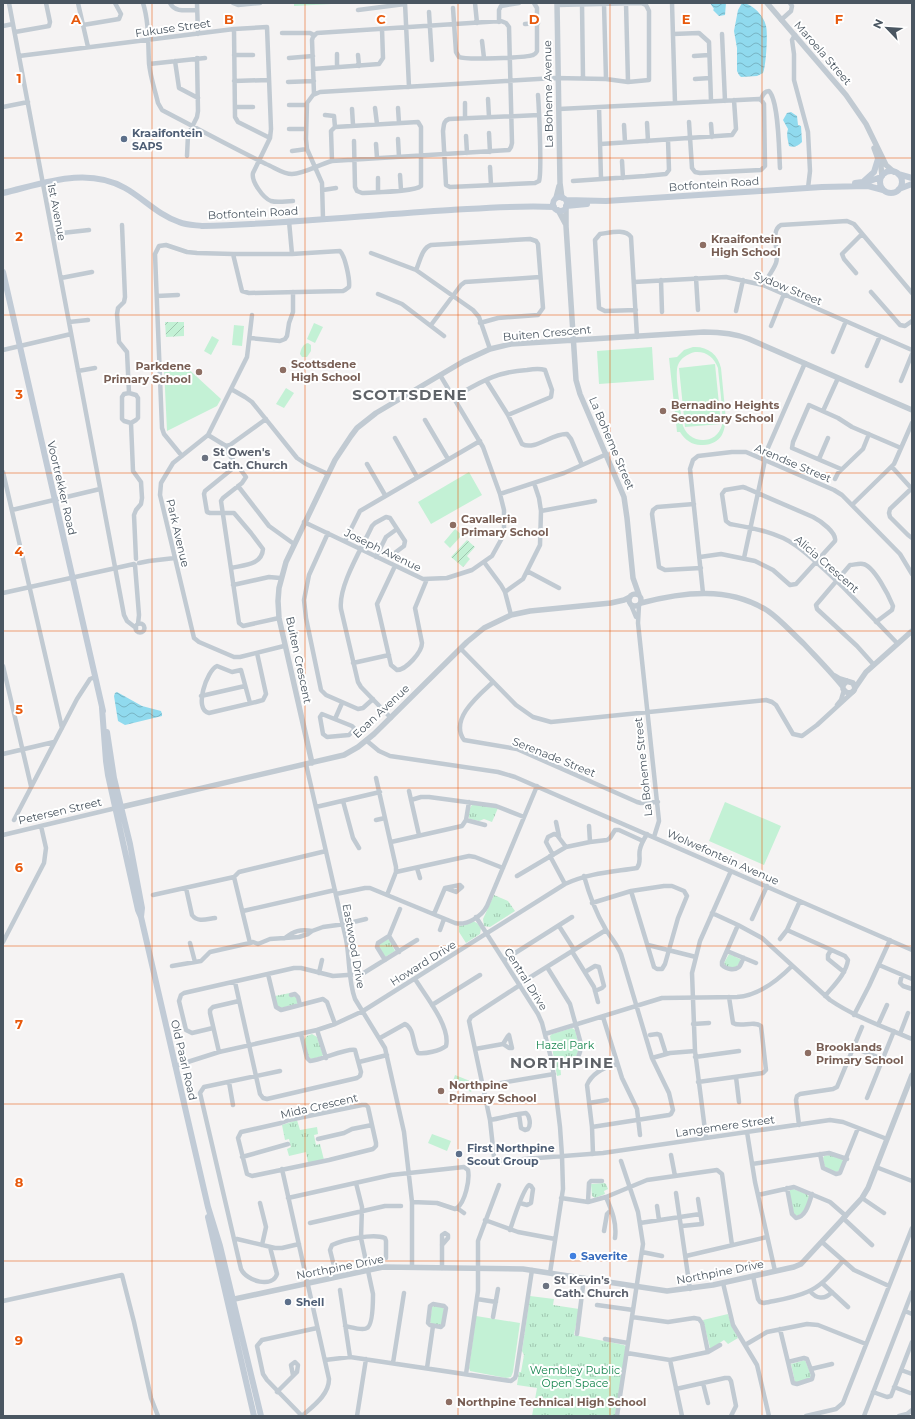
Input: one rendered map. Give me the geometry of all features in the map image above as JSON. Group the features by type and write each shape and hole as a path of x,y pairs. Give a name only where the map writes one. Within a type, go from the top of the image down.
{"main road":[{"path":"863,182 874,172 878,159"},
{"path":"912,178 887,172 881,176 880,185 883,190 891,193 912,184"},
{"path":"896,173 901,178 902,182 899,189"},
{"name":"Botfontein Road","path":"822,187 863,182 873,180 881,176"},
{"name":"Botfontein Road","path":"3,193 83,177 94,178 111,181 126,189 169,218 188,225 221,226 401,213 518,207 560,203 822,187 868,186 883,190"},
{"name":"Voortrekker Road","path":"3,272 102,708 106,761 118,808"},
{"name":"Old Paarl Road","path":"118,808 130,844 142,908 141,917 208,1207 220,1246 254,1416"},
{"name":"Old Paarl Road","path":"230,1300 261,1416"}],"street":[{"path":"10,3 15,32 49,26 50,22 46,3"},
{"path":"78,3 88,48"},
{"path":"83,25 119,19 121,14 115,3"},
{"path":"143,3 149,40 149,64 158,103 162,110 259,160 290,174 299,173 332,161 490,152 507,150 511,147 512,116 509,27 505,22 319,33 314,35 310,33 282,33"},
{"path":"170,3 172,8 178,10 197,10"},
{"path":"197,3 198,34"},
{"path":"233,3 238,5 260,3"},
{"path":"475,3 477,23"},
{"path":"499,22 499,10 501,6 519,3"},
{"path":"453,8 457,56 466,59 510,57 532,55 537,52 538,23 537,8 534,3"},
{"path":"626,3 628,82"},
{"path":"323,219 323,190 315,166 307,149 306,105 314,94 320,92 558,79 583,78 628,82 650,80 649,11 646,5 626,3 557,4"},
{"path":"672,3 675,103"},
{"name":"Maroela Street","path":"767,3 846,95 866,124 884,164 896,173"},
{"path":"781,20 791,11 792,6 790,3"},
{"path":"358,10 405,4 409,87"},
{"name":"La Boheme Avenue","path":"557,4 560,203 566,226 572,340"},
{"path":"582,4 583,78"},
{"path":"604,4 606,79"},
{"path":"429,12 432,60"},
{"path":"526,24 538,23"},
{"path":"3,26 13,24"},
{"name":"Fukuse Street","path":"19,56 198,34 234,28 267,27 271,129 270,138 252,178 270,201 293,201"},
{"path":"234,28 235,117 238,122 270,138"},
{"path":"313,68 377,65 382,62 383,58 382,29"},
{"name":"1st Avenue","path":"15,32 124,615 127,621 138,625 136,562"},
{"path":"673,34 701,34 709,42 711,101"},
{"path":"722,34 725,100"},
{"path":"314,35 312,40 314,94"},
{"path":"795,35 792,40 794,54 794,80 808,132 810,171 808,188"},
{"path":"482,41 484,58"},
{"path":"336,54 337,67"},
{"path":"234,55 254,55"},
{"path":"358,55 359,66"},
{"path":"694,56 709,55"},
{"path":"289,58 313,56"},
{"path":"188,156 188,135 198,114 197,58"},
{"path":"149,64 205,58"},
{"path":"175,61 179,88 198,98"},
{"path":"695,79 710,78"},
{"path":"234,81 269,80"},
{"path":"288,82 314,81"},
{"path":"760,99 766,91 769,91 772,94 777,116 780,168"},
{"path":"538,95 539,115 540,180 535,183 450,187 445,182 444,122 448,120 465,118 539,115"},
{"path":"488,98 489,117"},
{"path":"558,109 760,99"},
{"path":"689,122 692,168 694,172 761,170 765,166 764,104 760,99"},
{"path":"600,144 732,136 736,129 734,100"},
{"path":"3,107 28,102"},
{"path":"465,103 465,118"},
{"path":"289,105 306,105"},
{"path":"235,107 253,107"},
{"path":"599,107 601,179"},
{"path":"375,108 377,124"},
{"path":"398,108 399,123"},
{"path":"352,109 353,125"},
{"path":"325,115 334,116 335,127 332,131 332,161"},
{"name":"Maroela Street","path":"862,118 878,159 881,176"},
{"path":"335,127 416,122 420,124 422,127 422,186 417,189 378,192 357,191 355,187 354,141"},
{"path":"647,123 648,141"},
{"path":"711,124 712,137"},
{"path":"624,125 625,142"},
{"path":"289,129 306,129"},
{"path":"489,133 490,152"},
{"path":"466,136 467,153"},
{"path":"398,139 399,157"},
{"path":"573,181 664,174 669,170 668,140"},
{"path":"376,144 377,158"},
{"path":"292,151 307,149"},
{"path":"622,161 623,178"},
{"path":"490,167 491,185"},
{"path":"400,175 401,190"},
{"path":"378,178 378,192"},
{"path":"323,190 336,188"},
{"name":"La Boheme Avenue","path":"560,203 566,226"},
{"path":"289,221 292,254"},
{"path":"763,285 776,262 776,229 780,226 847,221 854,224 912,292"},
{"path":"122,226 125,297 124,302 118,308 117,314 119,342 128,352 129,393"},
{"path":"53,234 89,230"},
{"path":"636,310 604,311 599,308 595,240 600,234 620,232 630,235 636,310 637,337"},
{"path":"856,273 844,259 842,254 862,234"},
{"path":"416,270 424,250 428,246 530,239 536,241 538,244 543,308 541,312 538,314 498,318 480,323"},
{"path":"182,456 164,434 162,428 155,254 159,246 166,245 187,252 233,254 292,254 340,251 343,254 350,284 348,289 342,291 245,292 241,287 233,254"},
{"path":"371,253 416,270 476,314 490,349"},
{"path":"61,278 92,272"},
{"path":"431,325 461,284 465,282 540,277"},
{"name":"Sydow Street","path":"634,282 726,277 743,280 763,285 912,350"},
{"path":"696,278 698,310"},
{"path":"661,280 662,312"},
{"path":"736,311 743,280"},
{"path":"250,338 280,341 285,339 293,312 293,292"},
{"path":"871,292 900,325 905,326 912,321"},
{"path":"378,294 402,304 444,336"},
{"path":"771,326 784,294"},
{"path":"157,296 178,295"},
{"name":"Park Avenue","path":"252,315 247,357 208,435 171,466 162,484 160,492 194,638 199,642 231,656 240,657 284,646"},
{"path":"69,322 88,320"},
{"path":"833,352 846,321"},
{"name":"Buiten Crescent","path":"309,764 279,618 278,602 280,578 286,562 304,522 340,451 357,428 376,414 464,360 490,349 511,344 704,332 730,333 749,339 912,410"},
{"path":"3,350 71,334"},
{"path":"867,366 880,336"},
{"name":"La Boheme Street","path":"572,340 576,380 585,405 622,489 634,578 640,596"},
{"path":"901,381 912,354"},
{"path":"744,558 764,460 805,363"},
{"path":"78,371 94,368"},
{"path":"454,397 498,374 520,370 542,369 546,372 552,390 551,397 508,415"},
{"name":"Joseph Avenue","path":"304,522 395,566 427,579 447,578 472,570 492,556 503,536 505,520 500,494 480,441 440,375"},
{"path":"823,411 838,378"},
{"path":"486,380 508,415 520,441 525,446 533,445 559,434 567,434 571,439 582,465"},
{"path":"231,389 248,399 297,458 306,464 328,474"},
{"path":"129,393 136,395 138,398 138,418 130,423 122,420 121,405 122,396 129,393"},
{"path":"842,469 794,450 792,446 809,406 823,411 852,427 901,448"},
{"path":"226,446 234,443 266,419"},
{"path":"425,420 448,459"},
{"path":"130,423 133,471 140,479 142,493 141,504 134,515 136,562"},
{"path":"852,505 892,467 912,423"},
{"path":"835,479 838,473 863,449 869,434"},
{"path":"208,435 226,446 228,453 246,477 238,486 222,499 233,585 240,624 243,626 279,618"},
{"path":"394,438 417,477"},
{"path":"819,459 828,438"},
{"path":"345,541 359,512 480,441"},
{"name":"Arendse Street","path":"703,593 690,469 695,458 704,455 740,452 750,454 842,495 900,554 912,574"},
{"path":"500,494 564,473 607,454"},
{"path":"367,464 386,495"},
{"path":"231,568 257,562 261,557 263,549 236,514 232,512 207,512 204,492 237,465"},
{"path":"892,467 912,488 890,509 888,513 890,517 912,538"},
{"path":"3,472 62,728"},
{"path":"505,592 522,581 541,542 541,511 539,498 534,483"},
{"path":"238,486 269,526 294,544"},
{"name":"Alicia Crescent","path":"758,493 743,487 725,490 722,494 726,521 730,524 761,530 791,542 836,581 897,643"},
{"path":"12,510 100,489"},
{"path":"700,558 721,554 755,561 768,566 792,585 796,584 835,542 835,535 818,519 758,493"},
{"path":"541,511 595,501"},
{"path":"694,504 657,507 653,510 652,514 659,568 665,570 701,568"},
{"path":"392,718 359,684 341,609 340,598 343,587 374,524 386,517 390,518 405,543 396,552"},
{"path":"376,557 386,537 397,529"},
{"path":"328,533 311,569 305,594 305,612 322,690 326,696 356,709 361,709 373,699"},
{"path":"3,593 136,562 175,558"},
{"path":"484,562 505,592 511,615"},
{"path":"874,665 857,646 816,608 816,603 852,565 864,565 881,582 893,606 892,610 876,622"},
{"path":"395,566 378,602 392,667 399,670 404,668 421,650 422,643 415,608 427,579"},
{"path":"527,571 559,588"},
{"path":"233,585 269,577 280,578"},
{"name":"La Boheme Street","path":"631,596 634,578"},
{"path":"658,598 635,594 631,596 629,600 631,604 636,606 658,598 703,593 723,594 740,598 768,611 788,628 830,672 843,689 848,693 854,690"},
{"name":"Eoan Avenue","path":"118,808 344,755 367,741 484,628 511,615 530,611 611,603 624,600 631,596"},
{"path":"640,596 640,604"},
{"name":"Eoan Avenue","path":"611,603 631,604"},
{"name":"La Boheme Street","path":"631,604 638,623"},
{"name":"La Boheme Street","path":"640,604 638,623 658,802 659,821 654,837"},
{"path":"835,708 841,700 845,682 866,672 912,631"},
{"path":"461,649 516,705 539,720 550,722 766,700 774,703 793,734 799,736 806,734 854,690 866,672"},
{"path":"250,703 241,670 232,672 215,666 201,696 203,710 209,713 263,700 266,694 257,653"},
{"path":"353,663 389,655"},
{"path":"3,666 31,786"},
{"path":"830,672 837,677 853,683 854,690"},
{"path":"14,820 86,684 90,679 95,677"},
{"name":"Serenade Street","path":"493,682 467,708 460,726 464,740 512,747 637,802 658,802"},
{"path":"201,696 245,686"},
{"path":"335,719 342,703"},
{"path":"323,714 335,719 353,727 353,732 349,735 331,738 326,737 323,734 320,715 323,714"},
{"name":"Wolwefontein Avenue","path":"367,741 379,751 390,756 503,773 537,786 912,950"},
{"path":"3,754 54,742"},
{"name":"Eastwood Drive","path":"309,764 316,807 349,954 352,991 362,1011 385,1048 404,1132 412,1202 412,1267"},
{"path":"376,778 396,867 396,872 387,895"},
{"path":"243,912 335,892 367,888 444,919 461,924 467,923 485,910 537,786"},
{"path":"409,791 419,836"},
{"path":"316,807 380,792"},
{"path":"411,800 424,797 496,806 524,817"},
{"path":"343,801 353,838 359,848"},
{"path":"391,842 462,826 466,820 469,802"},
{"name":"Petersen Street","path":"3,835 118,808"},
{"path":"376,820 385,818"},
{"path":"466,820 485,825"},
{"path":"556,822 559,836 566,847"},
{"path":"3,942 44,863 46,848 42,826"},
{"path":"589,826 590,842"},
{"path":"517,876 566,847 608,840 616,830 643,841"},
{"path":"559,836 554,834 548,837 546,842 551,856 565,884"},
{"name":"Howard Drive","path":"175,1066 219,1052 317,1030 335,1024 362,1011 565,884 584,876 638,868 640,866 640,849 646,834"},
{"path":"153,895 234,877 239,872 326,851"},
{"path":"396,872 469,856 503,868"},
{"path":"418,868 420,878"},
{"path":"706,1138 695,1056 692,973 700,941 731,871"},
{"path":"584,876 592,903 621,954 652,1058 669,1093 672,1110 671,1114 669,1115 592,1127"},
{"path":"234,877 250,943"},
{"path":"592,903 631,891 668,886 686,893 662,969 657,969 654,967 631,891"},
{"path":"752,918 767,886"},
{"path":"186,888 194,918 201,920 216,918"},
{"path":"434,914 444,888"},
{"path":"780,939 787,930 800,900"},
{"path":"385,960 377,948 377,945 389,936 400,909"},
{"path":"712,914 755,933 766,941 833,1002 854,1015 912,1039"},
{"name":"Central Drive","path":"476,917 538,1014 545,1034 554,1074 560,1127 563,1182 550,1273"},
{"path":"504,960 572,917"},
{"path":"172,966 202,960 210,952 253,942 258,944 266,942 270,939 299,937 323,927 366,919"},
{"path":"440,930 444,919"},
{"path":"738,925 722,963 726,968 738,968 744,958"},
{"path":"559,926 573,948 573,953 595,990 598,1002"},
{"path":"285,938 297,930 312,931"},
{"path":"297,930 299,937"},
{"path":"529,978 606,930"},
{"path":"787,930 848,958 844,972 825,996"},
{"path":"389,936 399,952"},
{"path":"213,1028 192,1033 187,1031 185,1028 179,997 183,994 297,968 333,976 364,973 417,940"},
{"path":"854,1015 890,940"},
{"path":"190,944 195,962"},
{"path":"648,945 696,957"},
{"path":"727,950 756,963"},
{"path":"831,950 828,955 828,959 844,972"},
{"path":"319,973 322,960"},
{"path":"879,965 912,979"},
{"path":"585,972 594,966 599,967 604,986 595,990"},
{"path":"545,1034 665,997 742,997 753,994 778,980 792,966"},
{"path":"547,967 570,1004 581,1044 579,1055 573,1063 562,1066"},
{"path":"268,974 276,1008 280,1010 324,1000 326,1001 335,1024"},
{"path":"432,1005 480,975"},
{"path":"902,975 900,983 912,989"},
{"path":"380,1038 405,1024 411,1030 418,1053 443,1049 446,1046 443,1024 415,978"},
{"path":"235,982 256,1076 261,1096 263,1098 358,1077 361,1073 356,1052 352,1049 326,1058 312,1061 308,1060 301,1034"},
{"path":"519,1114 490,1120 469,1024 470,1017 520,985"},
{"path":"291,995 296,994 298,996 300,1005"},
{"path":"698,1082 763,1073 766,1070 767,1067 760,1026 757,1024 737,1025 733,1023 731,1020 729,997"},
{"path":"219,1052 210,1013 211,1009 239,1001"},
{"path":"878,1025 887,1004"},
{"path":"900,1034 908,1013"},
{"path":"603,1017 624,1084 637,1107 640,1135"},
{"path":"693,1024 709,1023"},
{"path":"799,1125 796,1096 800,1094 833,1090 837,1087 862,1027"},
{"path":"317,1030 326,1058"},
{"path":"867,1098 894,1031"},
{"path":"650,1036 657,1034 660,1035 666,1054"},
{"path":"475,1049 503,1044"},
{"path":"854,1048 882,1059"},
{"path":"652,1058 666,1054 695,1051"},
{"path":"695,1056 739,1051"},
{"path":"359,1062 387,1056"},
{"path":"593,1154 592,1127 587,1086 588,1082 602,1068 617,1064"},
{"path":"270,1247 277,1274 276,1278 264,1282 255,1281 244,1274 234,1239 200,1094 204,1087 280,1071"},
{"path":"483,1086 554,1074"},
{"name":"Northpine Drive","path":"230,1300 383,1267 532,1270 667,1291 690,1289 723,1283 794,1267 801,1264 862,1198 868,1188 887,1139 910,1088 912,1075"},
{"path":"736,1077 739,1102"},
{"path":"229,1082 233,1105"},
{"path":"589,1103 607,1100"},
{"name":"Mida Crescent","path":"363,1105 368,1108 376,1144 373,1149 249,1176 246,1173 242,1157 238,1138 240,1133 289,1120 363,1105"},
{"name":"Langemere Street","path":"490,1120 494,1157 499,1161 593,1154 833,1120 843,1122 887,1139"},
{"path":"318,1139 344,1134 352,1129 372,1124"},
{"path":"820,1154 823,1168 837,1174 842,1171 858,1128"},
{"path":"747,1132 758,1195 775,1271"},
{"path":"242,1157 288,1144"},
{"path":"752,1164 832,1153 847,1159"},
{"path":"671,1154 675,1176"},
{"path":"617,1416 643,1244 638,1210 620,1161"},
{"path":"288,1198 391,1175 464,1167 468,1169 469,1182 460,1205 457,1208"},
{"path":"876,1167 912,1181"},
{"path":"282,1170 308,1283 318,1328 329,1379 327,1389 322,1396 302,1416 277,1392 263,1374 257,1347 262,1340 318,1328"},
{"path":"561,1198 588,1202 630,1188 644,1181 716,1170 720,1172 732,1245"},
{"path":"588,1202 589,1183 591,1181 602,1181"},
{"path":"346,1326 365,1329 370,1326 373,1302 361,1238 362,1207 356,1183"},
{"path":"466,1374 478,1299 478,1241 499,1185"},
{"path":"758,1195 794,1187 812,1194 832,1203 872,1245"},
{"path":"787,1188 792,1214 796,1218 800,1217 805,1212 812,1194"},
{"path":"676,1193 681,1217 690,1289"},
{"path":"606,1197 612,1210 616,1228 615,1238"},
{"path":"862,1198 884,1213"},
{"path":"682,1226 702,1224 698,1199"},
{"path":"412,1202 437,1203 457,1208 464,1213"},
{"path":"260,1203 266,1228 262,1245"},
{"path":"510,1230 520,1203"},
{"path":"310,1223 385,1206 401,1206"},
{"path":"657,1206 659,1220"},
{"path":"604,1231 607,1214 612,1210"},
{"path":"640,1223 700,1214"},
{"path":"485,1220 522,1234 555,1239"},
{"path":"806,1416 836,1409 842,1404 912,1228"},
{"path":"335,1270 330,1250 331,1246 367,1236 385,1238 386,1258"},
{"path":"686,1256 767,1237"},
{"path":"234,1239 237,1238 270,1247 282,1248 299,1244"},
{"path":"822,1242 858,1272 889,1286"},
{"path":"442,1244 442,1268"},
{"path":"642,1252 662,1256"},
{"path":"753,1276 758,1299 762,1303 804,1294 810,1291 822,1283 843,1261"},
{"path":"325,1360 350,1356 511,1381 516,1375 532,1270"},
{"path":"3,1301 122,1275 151,1398 158,1416"},
{"path":"577,1334 584,1278"},
{"path":"723,1283 733,1326 759,1369 769,1416"},
{"path":"822,1283 848,1307"},
{"path":"494,1317 498,1289"},
{"path":"340,1290 350,1356"},
{"path":"810,1291 813,1295 820,1298 826,1297 832,1292"},
{"path":"394,1363 404,1292"},
{"path":"864,1416 912,1292"},
{"path":"478,1299 496,1302"},
{"path":"434,1304 445,1306 446,1309 443,1326 433,1326 429,1325 428,1323 431,1306 434,1304"},
{"path":"597,1305 633,1310"},
{"path":"905,1311 912,1314"},
{"path":"632,1317 668,1322 699,1318 702,1323 708,1352"},
{"path":"745,1345 762,1334 807,1324 815,1324 866,1344"},
{"path":"427,1368 433,1326"},
{"path":"780,1329 792,1380 794,1384 811,1380 813,1377 809,1361 806,1358 788,1362"},
{"path":"605,1339 628,1343"},
{"path":"873,1392 889,1397 891,1396 901,1370 910,1354 912,1342"},
{"path":"626,1353 670,1360 708,1352 720,1345"},
{"path":"357,1416 366,1359"},
{"path":"670,1360 682,1416"},
{"path":"811,1369 832,1364"},
{"path":"901,1370 912,1374"},
{"path":"277,1392 293,1374"},
{"path":"676,1389 726,1378 730,1379 736,1405 731,1416"},
{"path":"703,1383 708,1403"},
{"path":"894,1387 910,1393"},
{"path":"899,1416 911,1411"}],"green space":[{"path":"294,3 350,3 294,6"},
{"path":"165,322 184,322 184,336 166,337"},
{"path":"314,323 323,327 315,343 307,339"},
{"path":"234,325 244,326 242,346 232,345"},
{"path":"212,336 219,340 211,355 204,351"},
{"path":"308,343 311,345 311,351 307,357 302,357 300,354 302,349 305,344"},
{"path":"652,347 654,380 599,384 597,351"},
{"path":"693,347 703,348 715,355 720,363 725,406 725,421 722,435 718,440 712,443 696,445 684,438 680,432 677,432 669,358 677,357 684,350","holes":["699,352 712,358 718,368 722,425 719,432 708,440 695,438 689,435 685,429 682,422 678,393 678,365 681,360 689,354"]},
{"path":"715,364 721,424 685,427 679,368"},
{"path":"184,365 221,399 217,406 167,431 164,368"},
{"path":"286,388 294,393 284,408 276,404"},
{"path":"469,472 482,495 431,524 418,502"},
{"path":"455,529 462,535 450,548 444,542"},
{"path":"467,540 475,547 467,556 470,559 463,567 451,557"},
{"path":"725,802 781,826 764,865 709,841"},
{"path":"473,804 498,808 492,822 484,819 479,821 470,819 470,807"},
{"path":"494,895 508,901 515,911 490,927 484,926 483,919"},
{"path":"473,921 481,928 480,934 466,943 459,932 459,926"},
{"path":"388,939 395,951 385,957 379,948 379,944"},
{"path":"729,954 740,959 741,961 736,967 726,967 724,963"},
{"path":"290,993 291,996 296,997 298,1003 281,1008 277,1007 275,996"},
{"name":"Hazel Park","path":"572,1028 575,1030 578,1041 578,1053 568,1064 560,1063 561,1075 557,1076 550,1036"},
{"path":"312,1034 317,1037 323,1055 312,1059 309,1058 304,1040 307,1036"},
{"path":"455,1075 475,1083 471,1092 452,1084"},
{"path":"297,1120 300,1130 317,1127 318,1134 314,1135 316,1145 320,1144 324,1160 308,1163 306,1152 289,1156 287,1149 291,1147 289,1139 285,1140 282,1125"},
{"path":"432,1134 451,1141 447,1151 428,1143"},
{"path":"830,1155 842,1159 841,1170 836,1172 825,1168 823,1158 824,1156"},
{"path":"604,1183 608,1189 604,1191 605,1194 595,1198 592,1196 591,1184"},
{"path":"793,1189 807,1194 809,1197 802,1213 797,1216 794,1214 789,1192"},
{"name":"Wembley Public Open Space","path":"530,1296 554,1299 553,1305 579,1309 574,1335 624,1345 626,1347 615,1416 532,1416 537,1388 517,1385 524,1355 522,1351"},
{"path":"432,1307 442,1307 444,1309 442,1323 440,1325 432,1324 430,1322"},
{"path":"728,1314 732,1327 738,1338 728,1344 724,1340 710,1348 703,1320"},
{"path":"476,1316 520,1323 511,1377 506,1378 470,1371 469,1368"},
{"path":"805,1360 811,1375 810,1378 795,1382 791,1364"}],"water":[{"path":"710,3 726,3 725,15 719,16 713,10 714,9"},
{"path":"742,3 750,5 757,11 763,18 767,30 764,70 763,73 757,76 741,77 737,71 737,48 734,31 738,10"},
{"path":"791,112 797,116 798,125 801,126 802,142 794,147 789,146 787,135 788,129 783,120 787,113"},
{"path":"117,692 142,706 161,711 162,716 125,725 118,721 114,696"}],"place":[{"name":"Kraaifontein SAPS","path":"124,139"},
{"name":"Kraaifontein High School","path":"703,245"},
{"name":"Scottsdene High School","path":"283,370"},
{"name":"Parkdene Primary School","path":"199,372"},
{"name":"Bernadino Heights Secondary School","path":"663,411"},
{"name":"St Owen's Cath. Church","path":"205,458"},
{"name":"Cavalleria Primary School","path":"453,525"},
{"name":"Brooklands Primary School","path":"808,1053"},
{"name":"Northpine Primary School","path":"441,1091"},
{"name":"First Northpine Scout Group","path":"459,1154"},
{"name":"Saverite","path":"573,1256"},
{"name":"St Kevin's Cath. Church","path":"546,1286"},
{"name":"Shell","path":"288,1302"},
{"name":"Northpine Technical High School","path":"449,1402"}],"district":[{"name":"SCOTTSDENE","path":"410,394"},
{"name":"NORTHPINE","path":"562,1062"}]}
